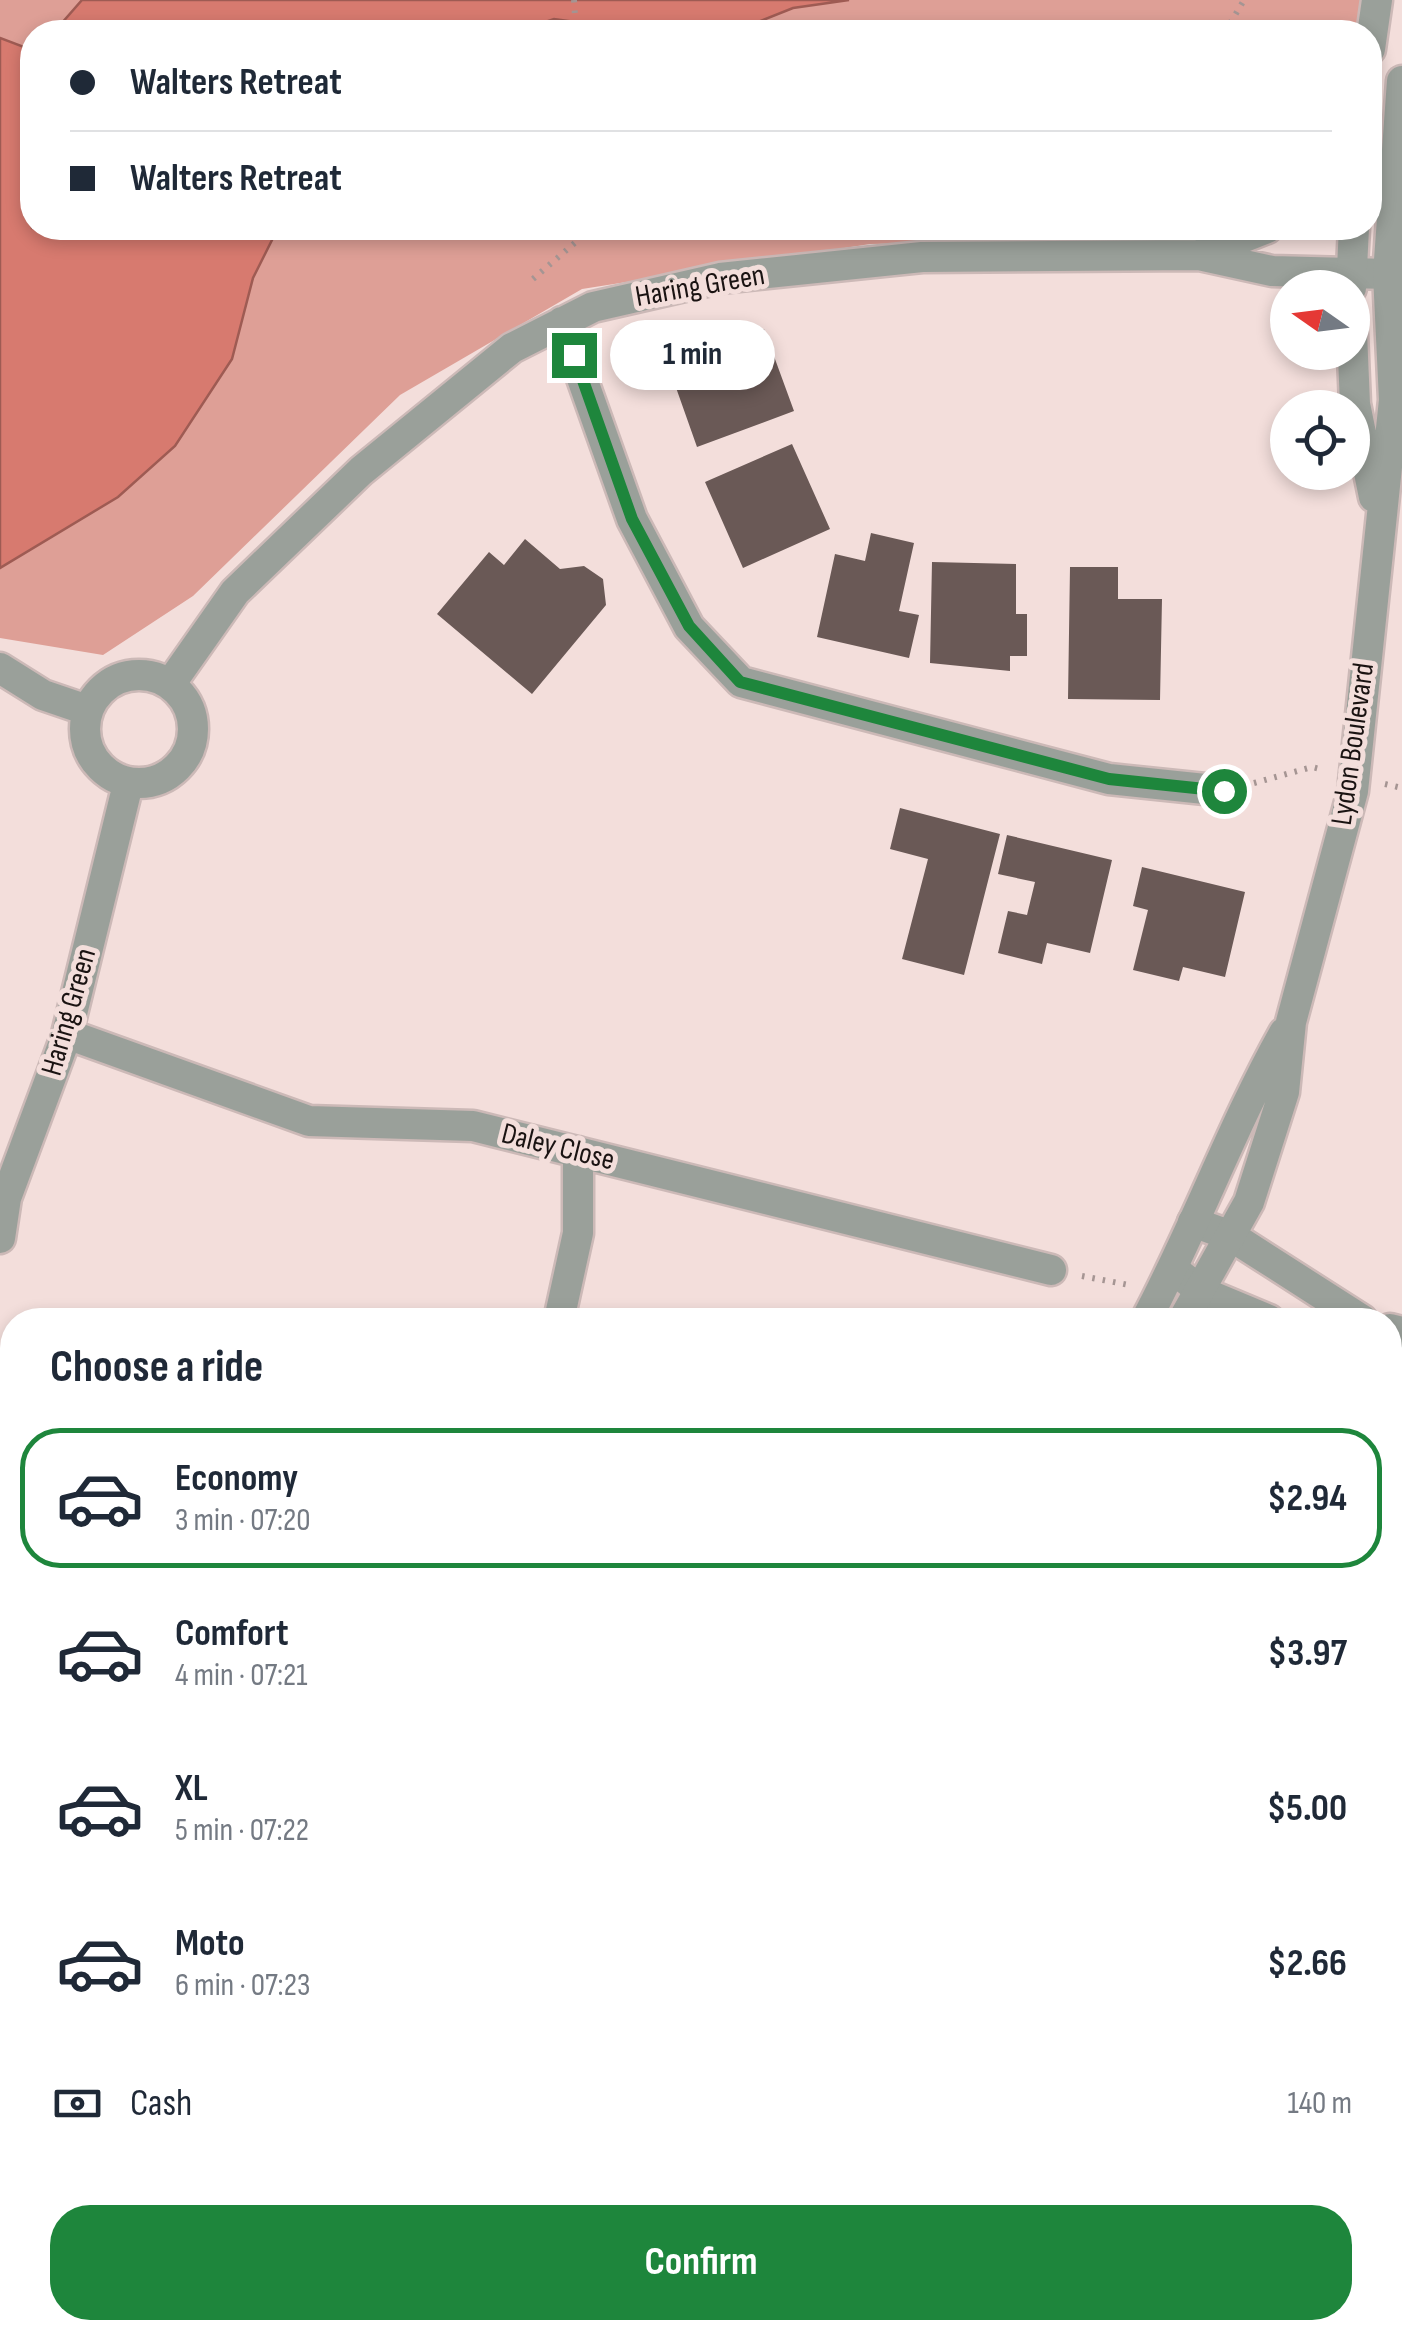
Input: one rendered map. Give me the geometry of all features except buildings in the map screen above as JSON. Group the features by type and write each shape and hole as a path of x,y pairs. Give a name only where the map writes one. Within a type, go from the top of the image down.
{"street":[{"name":"Lydon Boulevard","path":"1382,219 1402,81"},
{"name":"Lydon Boulevard","path":"1191,1308 1249,1202 1284,1092 1290,1022 1354,777 1394,400 1388,274 1382,233"},
{"name":"Haring Green","path":"1199,255 1237,240"},
{"path":"1352,270 1353,240"},
{"name":"Haring Green","path":"171,684 234,592 361,471 512,348 593,307 757,274 922,257 1199,255 1270,272"},
{"name":"Haring Green","path":"1370,277 1388,274"},
{"path":"562,322 632,519 689,626 740,682 1109,779 1224,791"},
{"name":"Lydon Boulevard","path":"1353,370 1354,404 1379,520"},
{"path":"0,668 43,695 87,710"},
{"path":"144,674 171,684 194,718 193,744 169,777 128,784 100,769 84,736 87,710 110,682 144,674"},
{"name":"Haring Green","path":"0,1238 6,1198 67,1034 128,784"},
{"name":"Lydon Boulevard","path":"1153,1308 1174,1269 1246,1103 1290,1022"},
{"name":"Daley Close","path":"67,1034 309,1121 474,1126 1051,1270"},
{"path":"562,1308 578,1233 578,1152"},
{"path":"1194,1222 1232,1236 1343,1308"},
{"path":"1174,1269 1202,1292 1241,1308"}],"path":[{"path":"533,278 573,240"},
{"path":"1224,791 1312,767 1402,788"}],"shaded area":[{"path":"0,0 1377,0 1373,20 20,20 20,240 1079,240 870,244 582,289 400,395 193,596 103,655 0,638"},
{"path":"82,0 849,0 793,8 763,20 64,20"},
{"path":"0,38 20,46 20,240 272,240 253,278 232,359 175,446 118,497 0,568"}],"route":[{"path":"574,355 632,519 689,626 740,682 1109,779 1224,791"}]}
